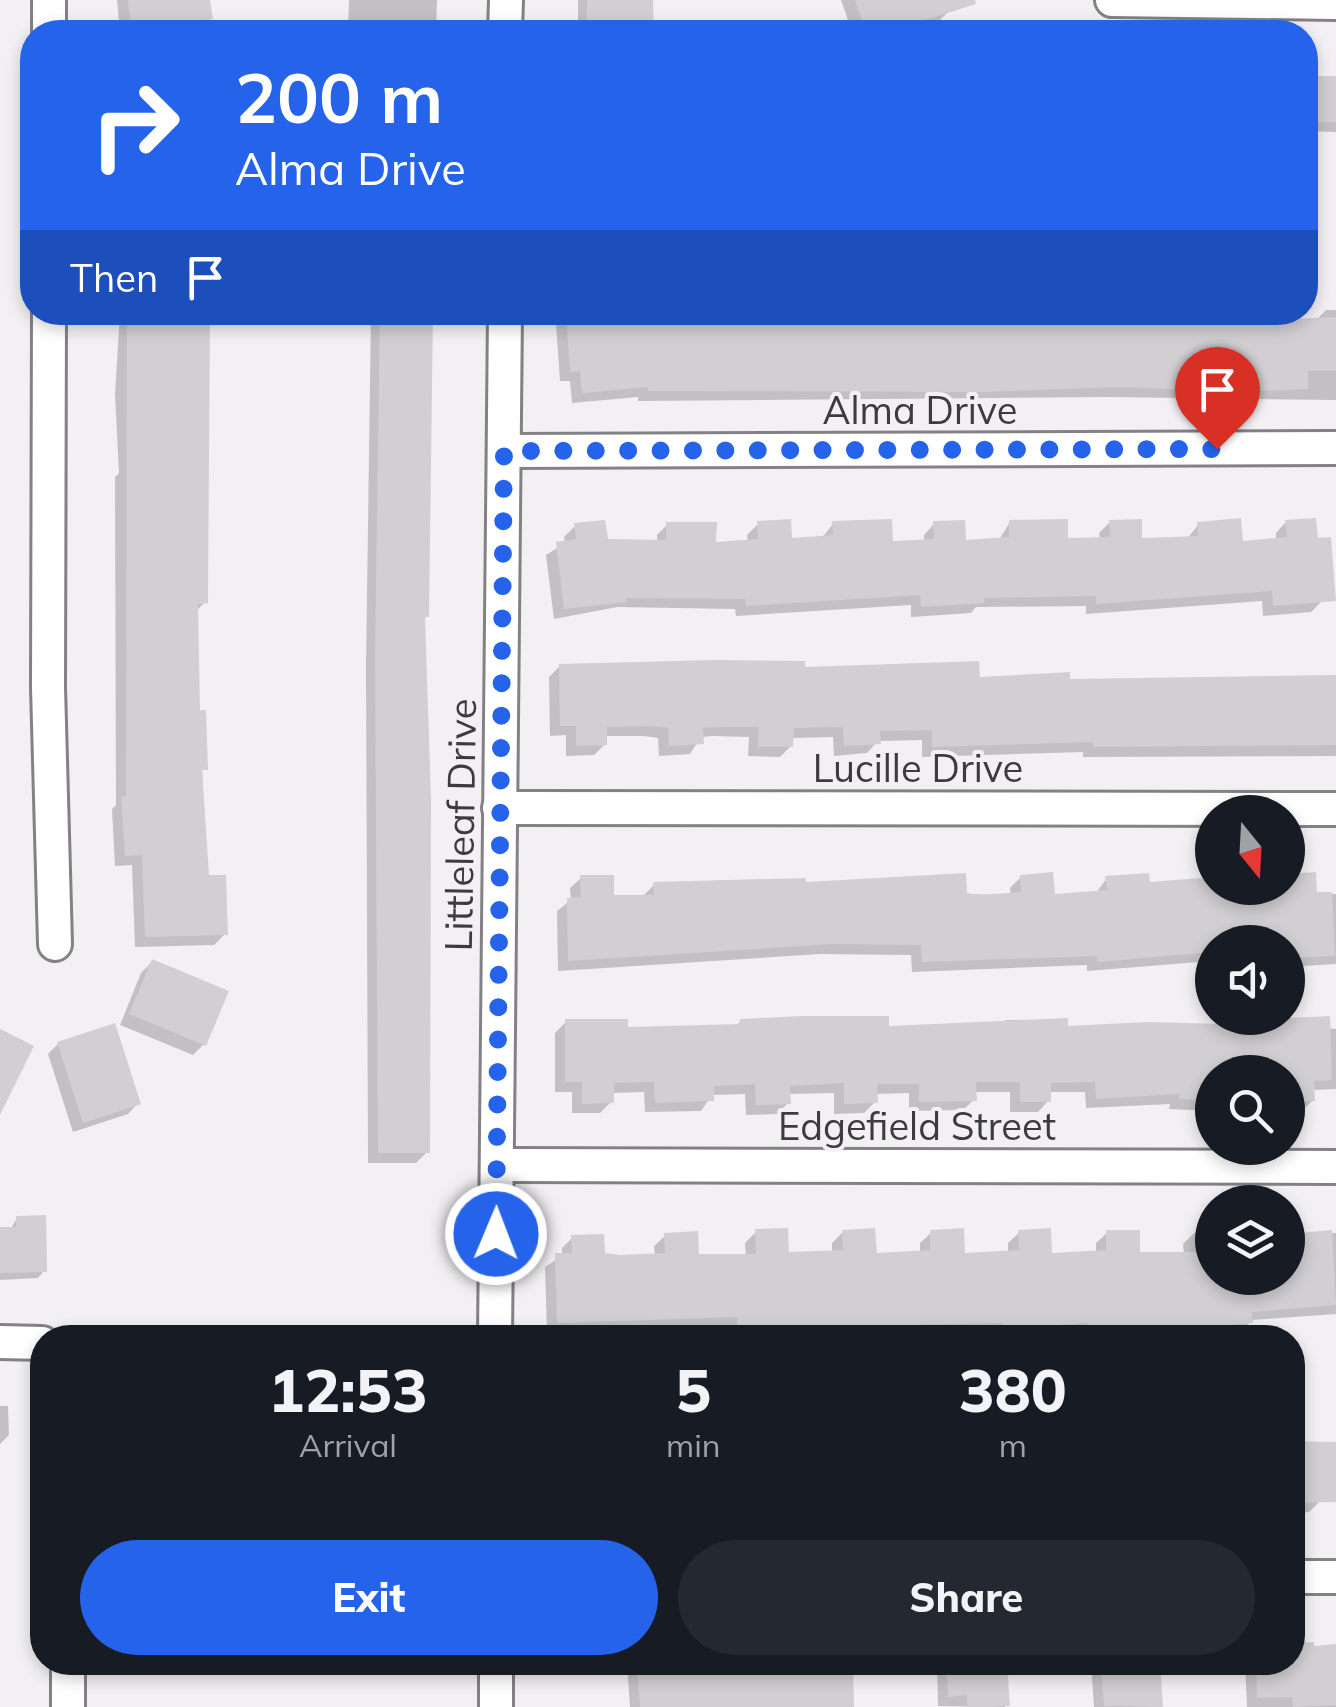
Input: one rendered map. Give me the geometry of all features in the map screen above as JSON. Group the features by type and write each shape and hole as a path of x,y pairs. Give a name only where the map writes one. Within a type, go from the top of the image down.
{"street":[{"path":"1112,0 1336,3"},
{"path":"49,325 48,686 55,944"},
{"name":"Littleleaf Drive","path":"494,1325 504,325"},
{"name":"Alma Drive","path":"504,451 1336,448"},
{"name":"Lucille Drive","path":"499,808 1336,809"},
{"name":"Edgefield Street","path":"497,1165 1336,1167"},
{"path":"0,1342 30,1342"},
{"path":"1305,1578 1336,1577"},
{"path":"68,1675 68,1707"},
{"path":"496,1675 496,1707"}],"building":[{"path":"128,0 210,0 213,19 205,20 130,20"},
{"path":"587,0 653,0 654,20 587,20"},
{"path":"855,0 975,0 976,4 926,20 862,20"},
{"path":"1318,76 1336,76 1336,122 1318,122"},
{"path":"1336,317 1336,371 1308,371 1308,389 648,391 648,387 582,393 580,371 570,372 567,325 1318,325 1318,318"},
{"path":"127,325 210,325 208,603 198,604 200,710 206,710 208,770 202,770 209,875 226,875 228,935 145,937 142,855 125,856 121,796 126,796"},
{"path":"380,325 433,325 429,617 425,617 431,798 430,1153 378,1153 375,655"},
{"path":"1241,518 1243,541 1287,537 1285,520 1316,518 1318,538 1331,537 1336,601 1273,606 1272,591 1096,604 1096,596 984,598 985,603 921,607 920,595 746,606 745,599 626,598 627,602 564,609 556,542 576,539 574,523 605,520 608,539 666,540 666,522 717,522 716,542 758,539 757,521 791,519 792,538 833,535 832,521 892,519 893,541 934,539 933,521 965,520 966,540 1009,537 1009,520 1068,519 1068,538 1110,537 1109,520 1142,519 1142,538 1198,536 1197,522"},
{"path":"805,661 805,667 979,661 980,677 1070,672 1070,679 1336,675 1336,745 1093,747 1093,742 932,747 932,730 880,731 881,744 844,746 843,727 794,728 793,747 758,747 759,727 724,727 703,728 704,744 669,746 668,728 656,726 607,727 607,745 576,746 576,726 560,726 559,664"},
{"path":"1053,872 1055,894 1107,890 1105,876 1149,873 1150,882 1195,878 1195,905 1305,905 1305,873 1316,872 1317,892 1332,892 1335,956 1305,957 1305,925 1195,925 1195,953 1097,962 1097,956 922,962 921,945 832,944 568,961 567,898 581,897 580,875 614,875 614,895 654,895 653,882 806,878 806,882 966,873 967,893 980,895 1021,892 1020,875"},
{"path":"152,959 229,991 206,1046 129,1014"},
{"path":"889,1016 889,1026 1068,1018 1068,1026 1195,1023 1195,1035 1305,1035 1305,1017 1330,1016 1332,1080 1314,1081 1315,1101 1305,1101 1305,1055 1195,1055 1195,1099 1179,1099 1179,1094 1096,1099 1095,1082 1051,1083 1051,1102 1020,1102 1020,1082 976,1082 977,1101 919,1102 919,1084 877,1084 878,1103 844,1104 844,1083 790,1086 791,1104 756,1105 755,1084 714,1086 714,1101 655,1103 654,1082 614,1083 614,1103 582,1104 582,1082 565,1082 565,1019 628,1019 628,1027 740,1024 740,1019"},
{"path":"115,1023 141,1104 83,1123 57,1042"},
{"path":"0,1029 34,1046 0,1115"},
{"path":"46,1215 47,1272 0,1273 0,1227 16,1227 16,1216"},
{"path":"788,1228 789,1252 843,1250 842,1230 875,1228 877,1253 930,1250 930,1230 964,1228 965,1253 1019,1250 1018,1230 1051,1228 1052,1253 1106,1250 1106,1230 1140,1230 1140,1252 1195,1252 1195,1295 1305,1295 1305,1232 1332,1230 1336,1305 1252,1312 1253,1323 1228,1325 737,1325 737,1317 557,1323 555,1253 572,1253 571,1235 604,1234 605,1253 620,1255 665,1253 664,1233 698,1231 699,1254 756,1254 755,1229"},
{"path":"1305,1441 1336,1442 1336,1502 1305,1503"},
{"path":"1305,1642 1314,1642 1314,1646 1336,1644 1336,1705 1293,1707 1292,1697 1257,1698 1256,1675 1305,1675"},
{"path":"638,1675 853,1675 854,1707 640,1707"},
{"path":"947,1675 1008,1675 1010,1706 967,1707 967,1695 948,1697"},
{"path":"1102,1675 1161,1675 1163,1707 1104,1706"}],"route":[{"path":"496,1234 504,451 1217,449"}]}
